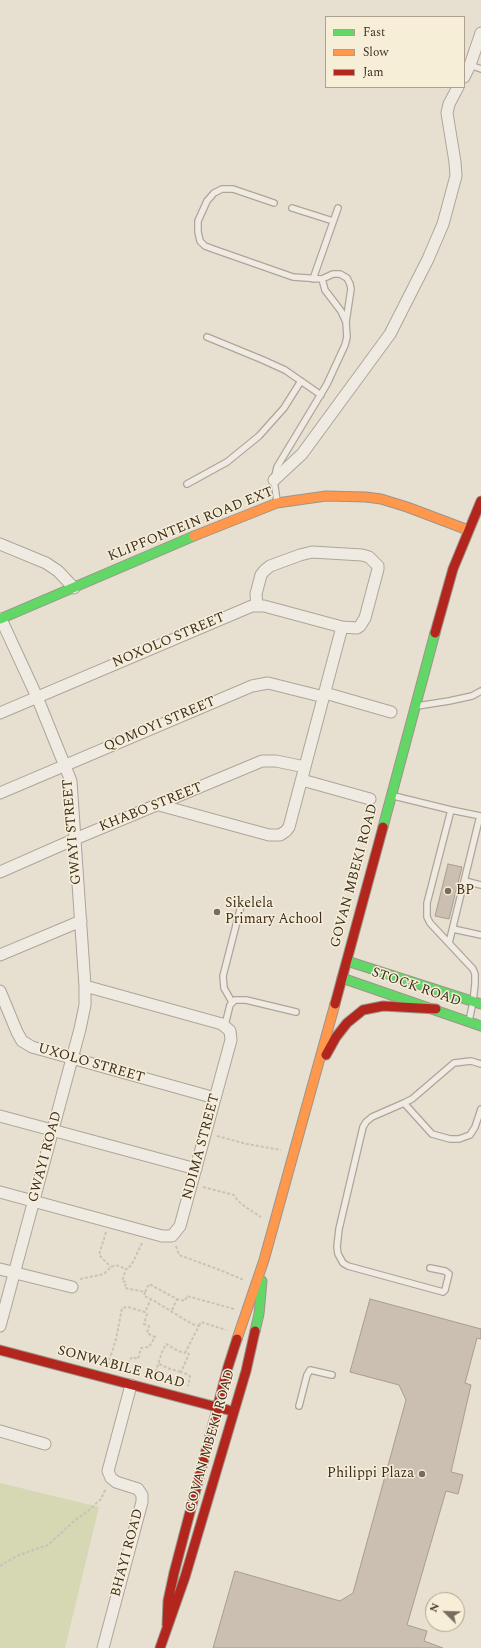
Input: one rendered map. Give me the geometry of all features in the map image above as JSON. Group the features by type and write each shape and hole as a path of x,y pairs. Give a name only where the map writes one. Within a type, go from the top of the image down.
{"main road":[{"name":"KLIPFONTEIN ROAD EXT","path":"1,619 242,516 277,503 326,496 366,497 407,506 468,530"},
{"name":"GOVAN MBEKI ROAD","path":"167,1625 168,1601 174,1573 218,1407 245,1313 264,1260 392,795 414,706 453,569 481,501"},
{"name":"STOCK ROAD","path":"347,961 477,1003"},
{"name":"STOCK ROAD","path":"342,978 436,1009 481,1026"},
{"path":"316,1071 336,1037 347,1024 363,1010 373,1007 393,1006 436,1009"},
{"name":"GOVAN MBEKI ROAD","path":"160,1648 185,1577 246,1371 259,1314 264,1260"},
{"name":"SONWABILE ROAD","path":"0,1350 234,1412"}],"street":[{"path":"465,75 481,33"},
{"path":"274,480 302,454 390,334 428,259 444,224 456,176 447,113 449,104 457,88"},
{"path":"0,544 46,563 58,571 74,588"},
{"path":"312,552 362,555 369,557 375,562 378,570 365,618 357,628 342,628 257,605 256,594 261,575 270,566 300,555 312,552"},
{"name":"NOXOLO STREET","path":"0,713 257,605"},
{"name":"GWAYI STREET","path":"1,619 37,697 71,781 85,986"},
{"path":"160,805 269,834 280,835 286,831 289,827 302,780 342,628"},
{"name":"QOMOYI STREET","path":"0,793 252,686 261,684 268,683 324,695 391,712"},
{"name":"KHABO STREET","path":"0,872 75,839 266,760 276,760 305,767"},
{"path":"302,780 370,799"},
{"path":"0,955 81,921"},
{"path":"85,986 225,1025"},
{"name":"GWAYI ROAD","path":"0,1326 84,1014 85,986"},
{"name":"UXOLO STREET","path":"0,991 22,1041 32,1048 215,1098"},
{"name":"NDIMA STREET","path":"172,1236 180,1226 231,1040 230,1032 225,1025"},
{"path":"0,1116 196,1169"},
{"path":"0,1192 34,1200 146,1232 162,1236 172,1236"},
{"path":"0,1269 72,1288"},
{"path":"111,1478 109,1468 126,1384"},
{"path":"0,1431 45,1444"},
{"name":"BHAYI ROAD","path":"103,1648 143,1499 138,1490 116,1482 111,1478"}],"lane":[{"path":"470,65 481,68"},
{"path":"274,203 233,189 222,188 210,197 201,212 198,221 198,232 200,241 205,246 286,274 300,278 322,279 337,273 344,276 349,281 351,289 346,322 347,337 342,352 321,395 280,462 274,480 277,503"},
{"path":"292,208 333,221"},
{"path":"314,279 338,208"},
{"path":"322,279 326,290 341,311 346,322"},
{"path":"207,337 285,370 321,395"},
{"path":"187,484 227,462 259,436 284,408 301,381"},
{"path":"414,706 472,696 481,691"},
{"path":"392,795 481,816 449,943"},
{"path":"451,810 426,911 430,923 478,974 477,1003 468,1021"},
{"path":"464,881 481,885"},
{"path":"225,1025 232,1002 224,988 223,976 242,902"},
{"path":"453,929 481,935"},
{"path":"232,1002 241,999 296,1012"},
{"path":"430,1268 445,1271 449,1274 446,1290 443,1292 348,1266 338,1254 337,1247 339,1229 366,1122 372,1117 404,1104 427,1087 454,1063 471,1061 481,1064"},
{"path":"404,1104 432,1134 450,1139 459,1139 470,1135 481,1110"},
{"path":"299,1406 307,1375 310,1370 332,1375"}],"path":[{"path":"206,1133 248,1144 278,1149 293,1154"},
{"path":"192,1184 234,1195 246,1208 274,1223"},
{"path":"109,1222 99,1255 111,1266"},
{"path":"145,1292 125,1288 126,1282 122,1281 126,1269 128,1269 136,1256 146,1232"},
{"path":"172,1236 179,1255 220,1270 254,1285"},
{"path":"72,1288 77,1280 104,1274 111,1266 116,1265 126,1269"},
{"path":"199,1326 144,1296 149,1284 177,1299 185,1301 187,1296 245,1313"},
{"path":"126,1384 124,1372 132,1357 138,1358 141,1348 149,1347 154,1337 147,1333 149,1326 144,1324 147,1314 145,1312 151,1299"},
{"path":"172,1310 177,1299"},
{"path":"103,1377 116,1339 122,1308 128,1307 145,1312"},
{"path":"186,1353 201,1322 239,1334"},
{"path":"150,1390 166,1344 178,1351 189,1354 181,1372"},
{"path":"159,1364 189,1375 190,1377 185,1399"},
{"path":"0,1566 19,1555 48,1545 74,1521 88,1512 101,1499 111,1478"}],"green space":[{"path":"0,1483 99,1507 65,1648 0,1648"}],"building":[{"path":"448,864 462,867 449,919 435,916"},
{"name":"Philippi Plaza","path":"370,1299 481,1329 481,1339 477,1338 465,1383 471,1385 451,1472 463,1475 458,1494 446,1491 407,1625 425,1630 427,1632 424,1641 443,1648 213,1648 235,1571 340,1601 353,1593 406,1400 399,1385 350,1372"}],"traffic: fast":[{"path":"0,619 194,536"},
{"path":"383,827 435,633"},
{"path":"347,961 481,1004"},
{"path":"342,978 481,1026"},
{"path":"255,1331 259,1314 262,1281"}],"traffic: slow":[{"path":"194,536 277,503 326,496 381,499 468,530"},
{"path":"237,1339 264,1260 335,1004"}],"traffic: jam":[{"path":"435,633 453,569 481,501"},
{"path":"335,1004 383,827"},
{"path":"326,1055 336,1037 347,1023 363,1010 383,1006 436,1009"},
{"path":"160,1648 185,1577 246,1371 255,1331"},
{"path":"167,1625 168,1601 174,1573 228,1367 237,1339"},
{"path":"0,1350 228,1410"}],"place":[{"name":"BP","path":"448,891"},
{"name":"Sikelela Primary Achool","path":"217,912"},
{"name":"Philippi Plaza","path":"422,1474"}]}
